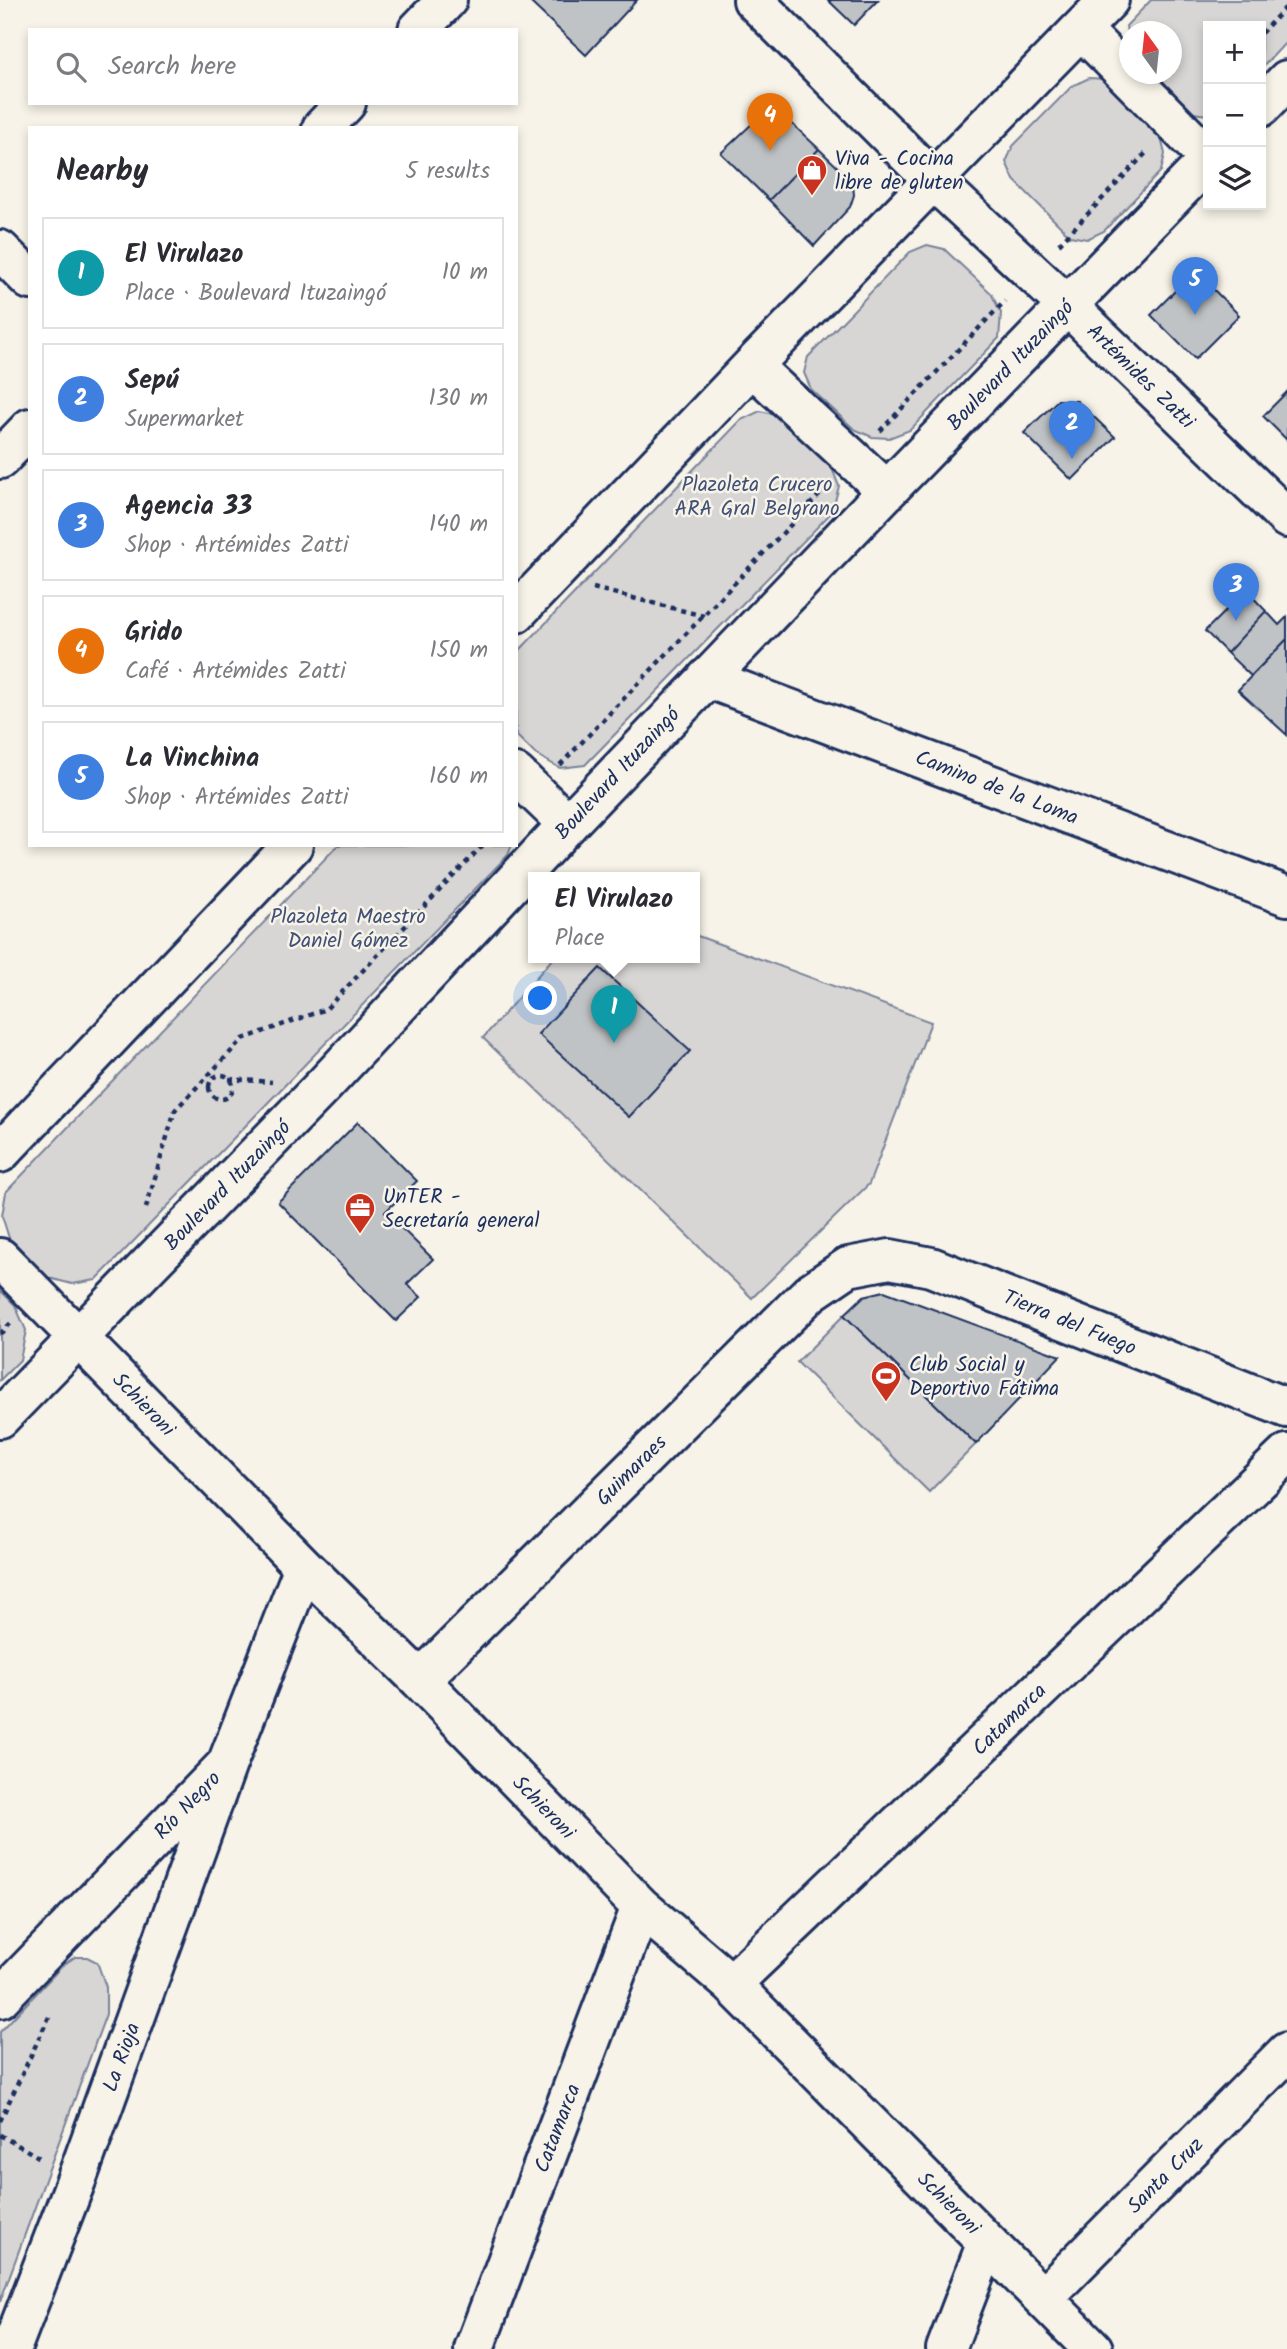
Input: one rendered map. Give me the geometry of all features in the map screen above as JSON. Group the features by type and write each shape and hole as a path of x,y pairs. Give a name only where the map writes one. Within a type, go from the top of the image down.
{"street":[{"path":"420,28 447,0"},
{"name":"Artémides Zatti","path":"753,0 934,181 1068,306 1287,518"},
{"path":"518,611 752,366 1109,0"},
{"path":"1081,29 1203,154"},
{"path":"1266,102 1287,80"},
{"path":"324,126 344,105"},
{"name":"Boulevard Ituzaingó","path":"0,1419 326,1083 707,678 1203,164"},
{"path":"0,250 28,277"},
{"path":"752,366 887,491"},
{"path":"0,459 28,430"},
{"name":"Camino de la Loma","path":"707,678 1287,896"},
{"path":"518,776 568,824"},
{"path":"0,1153 291,847"},
{"name":"Schieroni","path":"0,1258 304,1567 420,1680 641,1907 731,1984 1093,2349"},
{"name":"Tierra del Fuego","path":"848,1267 890,1259 931,1267 1287,1408"},
{"name":"Guimaraes","path":"420,1680 811,1292 848,1267"},
{"name":"Catamarca","path":"731,1984 1287,1454"},
{"name":"Río Negro","path":"0,1998 227,1764 304,1567"},
{"name":"La Rioja","path":"11,2349 77,2178 227,1764"},
{"name":"Catamarca","path":"474,2349 641,1907"},
{"name":"Santa Cruz","path":"1043,2298 1287,2052"},
{"path":"946,2349 987,2242"}],"path":[{"path":"1266,28 1287,6"},
{"path":"552,577 757,629"},
{"path":"138,1217 147,1208 175,1110 243,1039 326,1009 481,847"},
{"path":"218,1076 226,1076 232,1082 233,1090 225,1099 217,1099 210,1090 210,1083 218,1076"},
{"path":"0,2120 49,2017"},
{"path":"0,2135 77,2178"}],"green space":[{"path":"1151,0 1287,0 1287,41 1266,64 1266,21 1203,21 1203,114 1193,113 1165,84 1182,84 1182,21 1131,21"},
{"path":"1089,78 1105,79 1153,125 1161,138 1165,154 1161,171 1104,231 1087,239 1070,236 1014,180 1006,162 1013,146 1072,86"},
{"path":"927,245 944,249 991,293 1001,313 999,338 910,430 889,438 872,437 854,429 811,389 804,373 808,357 910,252"},
{"name":"Plazoleta Crucero ARA Gral Belgrano","path":"760,411 782,416 829,461 839,486 832,512 585,765 560,768 535,754 518,737 518,652 741,420"},
{"name":"Plazoleta Maestro Daniel Gómez","path":"336,847 511,847 508,855 96,1280 72,1284 49,1278 9,1238 2,1216 6,1192"},
{"path":"700,937 931,1022 869,1184 752,1298 483,1038 549,963 700,963"},
{"path":"0,1290 15,1305 26,1330 20,1360 0,1380"},
{"name":"Club Social y Deportivo Fátima","path":"844,1315 976,1444 929,1492 797,1362"},
{"path":"75,1957 87,1957 97,1962 106,1987 106,2014 0,2302 0,2032 63,1965"}],"building":[{"path":"637,0 586,55 530,2"},
{"path":"828,0 878,0 854,25"},
{"path":"772,105 819,149 769,200 721,153"},
{"name":"Viva - Cocina libre de gluten","path":"819,149 849,178 854,195 850,207 814,246 769,200"},
{"path":"1195,271 1239,315 1195,359 1151,315"},
{"path":"1287,392 1287,440 1263,416"},
{"path":"1058,400 1077,401 1115,437 1072,480 1024,433"},
{"path":"1246,590 1266,611 1227,653 1205,631"},
{"path":"1266,611 1279,625 1287,617 1287,639 1251,676 1227,653"},
{"path":"1287,639 1287,735 1238,690"},
{"path":"600,968 690,1051 629,1117 538,1034"},
{"name":"UnTER - Secretaría general","path":"358,1122 417,1181 385,1212 433,1259 407,1284 421,1297 396,1321 278,1202"},
{"path":"884,1291 1060,1356 976,1444 844,1315 864,1296"}],"place":[{"name":"Grido","path":"770,151"},
{"name":"Viva - Cocina libre de gluten","path":"812,197"},
{"name":"La Vinchina","path":"1195,315"},
{"name":"Sepú","path":"1072,459"},
{"name":"Agencia 33","path":"1236,621"},
{"name":"El Virulazo","path":"614,1043"},
{"name":"UnTER - Secretaría general","path":"360,1235"},
{"name":"Club Social y Deportivo Fátima","path":"886,1403"}]}
